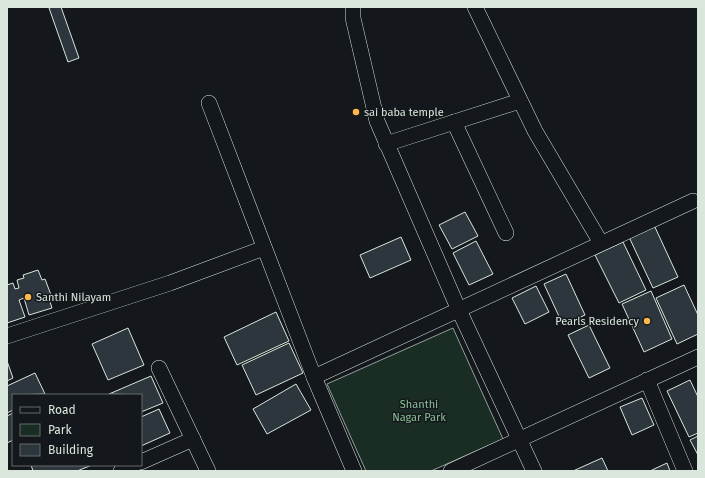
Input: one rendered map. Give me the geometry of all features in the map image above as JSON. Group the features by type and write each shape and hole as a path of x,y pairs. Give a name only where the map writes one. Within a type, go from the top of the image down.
{"street":[{"path":"354,7 353,18 375,115 386,144 458,308 534,471"},
{"path":"475,7 536,131 601,243"},
{"path":"386,144 520,101"},
{"path":"209,103 314,377 354,471"},
{"path":"454,122 506,233"},
{"path":"314,377 458,308 693,201"},
{"path":"7,336 163,285 264,248"},
{"path":"452,471 698,357"},
{"path":"160,368 208,471"},
{"path":"647,380 684,471"},
{"path":"142,462 193,439"},
{"path":"121,471 132,466"}],"green space":[{"name":"Shanthi Nagar Park","path":"453,328 503,439 431,471 366,471 327,384"}],"building":[{"path":"61,7 79,58 68,62 49,8"},
{"path":"465,212 478,236 452,249 439,225"},
{"path":"654,225 678,277 653,288 629,237"},
{"path":"401,237 411,260 370,278 360,255"},
{"path":"476,241 493,274 469,285 453,253"},
{"path":"623,242 646,290 619,303 595,255"},
{"name":"Santhi Nilayam","path":"38,270 42,280 45,279 51,295 48,296 52,308 29,315 24,298 19,300 25,317 7,323 7,285 13,283 15,289 19,288 17,280 24,278 23,275"},
{"path":"566,274 585,315 563,325 544,284"},
{"path":"684,285 698,315 698,334 677,344 656,298"},
{"path":"536,286 549,312 525,324 512,298"},
{"name":"Pearls Residency","path":"651,291 672,339 644,352 622,304"},
{"path":"276,312 289,341 237,365 224,337"},
{"path":"589,325 610,368 589,378 568,335"},
{"path":"128,328 144,365 108,380 92,344"},
{"path":"289,343 303,373 256,395 242,365"},
{"path":"7,361 13,378 7,381"},
{"path":"35,373 45,394 12,394 12,410 7,413 7,386"},
{"path":"151,376 163,403 142,412 142,394 109,394"},
{"path":"690,380 698,397 698,433 689,437 667,391"},
{"path":"296,384 311,410 267,434 253,409"},
{"path":"642,398 654,425 632,435 620,407"},
{"path":"159,409 170,433 142,446 142,417"},
{"path":"12,414 12,440 7,443 7,416"},
{"path":"698,436 698,455 690,440"},
{"path":"602,458 608,471 573,471"},
{"path":"667,463 670,471 650,471"},
{"path":"31,466 90,466 77,471 33,471"}],"place":[{"name":"sai baba temple","path":"356,112"},
{"name":"Santhi Nilayam","path":"28,297"},
{"name":"Pearls Residency","path":"647,321"}]}
